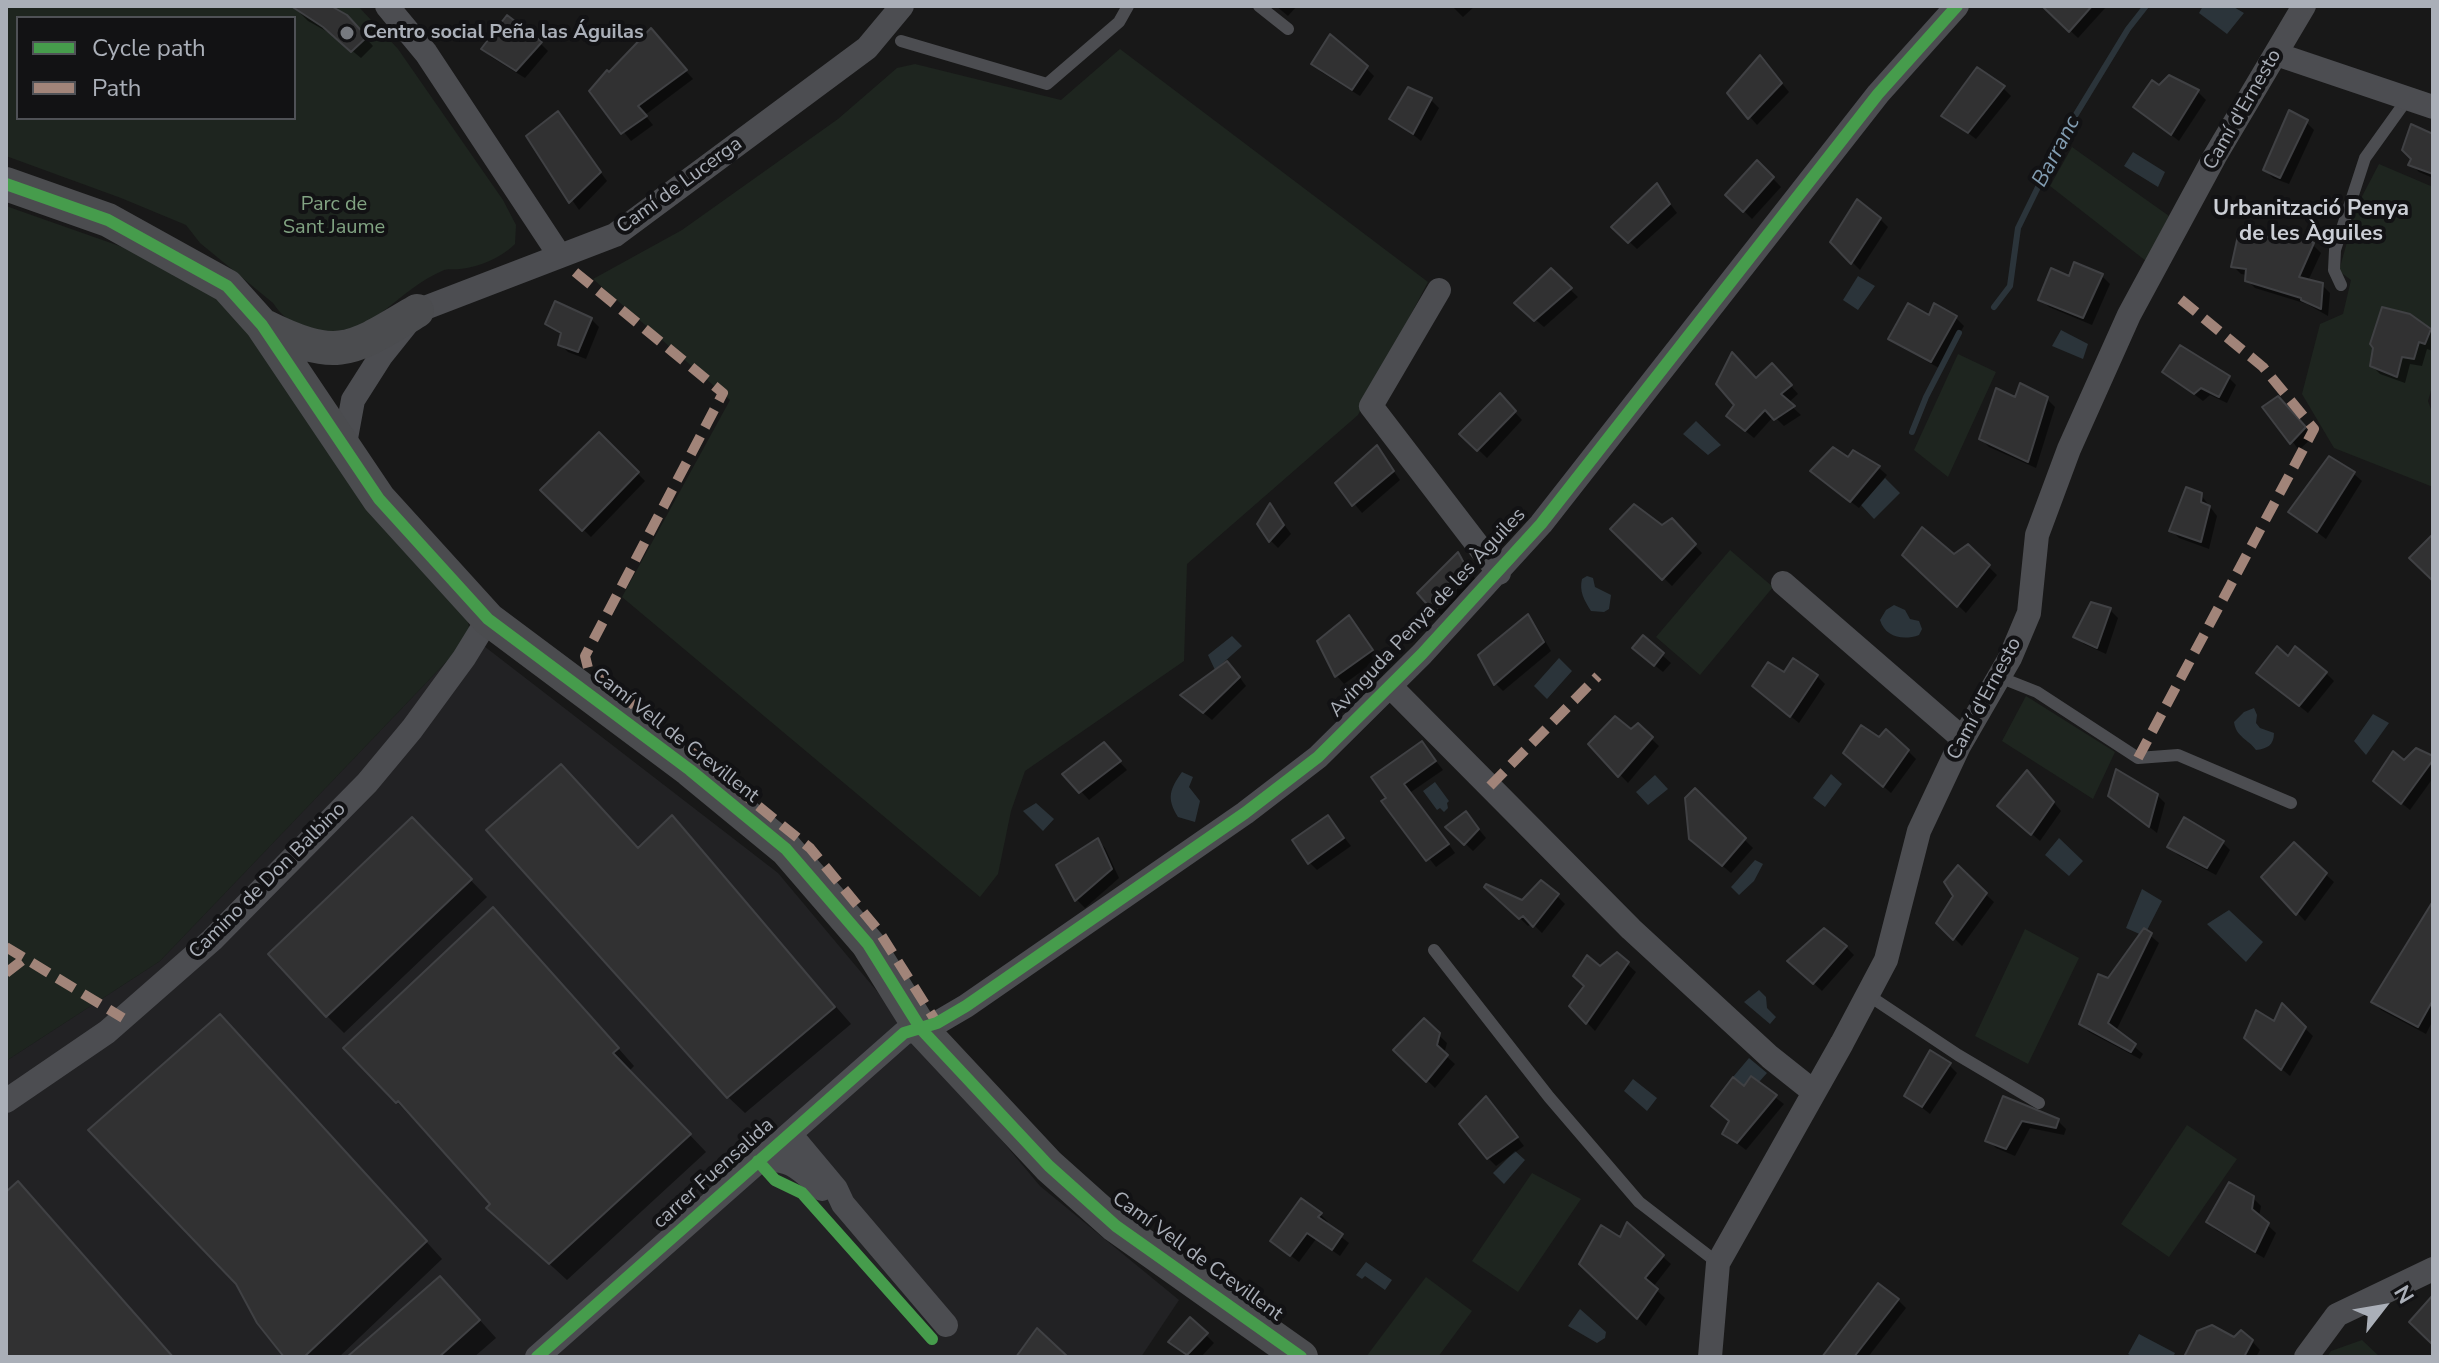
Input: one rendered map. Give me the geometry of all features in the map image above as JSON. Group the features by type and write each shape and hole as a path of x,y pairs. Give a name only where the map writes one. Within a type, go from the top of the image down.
{"street":[{"path":"387,6 426,53 560,256"},
{"name":"Avinguda Penya de les Àguiles","path":"921,1029 966,1006 1245,813 1318,757 1390,686 1499,573 1541,524 1878,94 1957,6"},
{"name":"Camí d'Ernesto","path":"1710,1357 1718,1263 1886,960 1919,831 2029,613 2037,535 2069,449 2129,315 2215,156 2304,6"},
{"name":"Camí de Lucerga","path":"417,311 615,235 867,48 892,19"},
{"path":"2276,54 2433,107"},
{"name":"Camí Vell de Crevillent","path":"6,184 108,220 227,286 262,325 379,499 488,619 690,770 786,849 868,944 921,1029 1049,1166 1116,1226 1301,1357"},
{"path":"1439,290 1371,406 1499,573"},
{"path":"262,325 293,340 328,350 369,340 417,311"},
{"path":"344,449 353,400 417,311"},
{"path":"328,350 314,365 306,393 320,400 338,397 364,382"},
{"path":"1783,583 1963,739"},
{"name":"Camino de Don Balbino","path":"6,1101 107,1032 212,940 367,783 412,729 464,658 488,619"},
{"path":"1390,686 1631,929 1770,1057 1814,1092"},
{"name":"carrer Fuensalida","path":"537,1357 904,1033 921,1029"},
{"name":"carrer Fuensalida","path":"790,1134 836,1189 843,1204 946,1325"},
{"name":"carrer Fuensalida","path":"758,1161 779,1159 790,1163 843,1204"},
{"path":"2306,1357 2337,1315 2433,1269"}],"lane":[{"path":"892,19 1047,84 1119,22 1128,6"},
{"path":"1259,6 1288,29"},
{"path":"2341,285 2333,260 2365,158 2408,98"},
{"path":"1999,677 2037,692 2138,758 2178,755 2291,803"},
{"path":"1434,950 1549,1097 1639,1202 1718,1263"},
{"path":"1868,995 1958,1055 2039,1103"}],"shaded area":[{"path":"2203,6 2232,6 2244,13 2227,34 2199,13"},
{"path":"2133,152 2165,172 2158,187 2124,166"},
{"path":"1858,276 1875,286 1858,310 1843,300"},
{"path":"2061,330 2088,344 2083,359 2052,346"},
{"path":"1696,421 1721,445 1708,455 1683,434"},
{"path":"1885,478 1900,493 1874,519 1861,505"},
{"path":"1587,576 1593,578 1595,587 1611,595 1609,609 1604,612 1591,611 1584,599 1581,583"},
{"path":"1894,605 1905,610 1910,619 1919,621 1922,629 1919,635 1901,637 1890,634 1882,626 1880,620 1886,610"},
{"path":"471,636 778,873 1040,1186 1179,1300 1141,1357 6,1357 6,1061 160,961"},
{"path":"1232,636 1242,646 1215,670 1208,655"},
{"path":"1559,658 1572,671 1547,699 1534,686"},
{"path":"2254,708 2260,728 2274,733 2269,746 2256,750 2240,735 2234,722 2244,712"},
{"path":"2373,714 2389,723 2366,755 2354,741"},
{"path":"1182,772 1193,777 1189,787 1200,801 1195,822 1178,817 1172,804 1172,789"},
{"path":"1831,774 1842,784 1825,807 1813,798"},
{"path":"1655,775 1668,789 1648,805 1636,792"},
{"path":"1435,782 1449,801 1444,812 1440,808 1437,810 1423,791"},
{"path":"1036,803 1054,819 1043,831 1023,811"},
{"path":"2059,838 2083,861 2069,876 2045,855"},
{"path":"1755,860 1763,864 1754,881 1739,895 1731,887"},
{"path":"2142,889 2162,901 2144,936 2126,928"},
{"path":"2229,910 2263,942 2246,962 2207,924"},
{"path":"1759,990 1766,997 1767,1008 1776,1017 1770,1024 1744,1002"},
{"path":"1749,1058 1767,1073 1759,1082 1751,1077 1744,1086 1733,1077"},
{"path":"1633,1079 1657,1098 1647,1111 1624,1091"},
{"path":"1515,1151 1525,1160 1504,1184 1493,1173"},
{"path":"1366,1262 1392,1280 1385,1290 1365,1276 1362,1279 1356,1275"},
{"path":"1580,1309 1606,1332 1605,1338 1597,1343 1568,1326"},
{"path":"2139,1334 2175,1353 2173,1357 2134,1357 2128,1354"}],"green space":[{"name":"Parc de Sant Jaume","path":"6,6 358,6 398,49 503,200 516,225 515,244 489,261 467,268 444,270 424,280 364,323 329,331 307,327 287,318 200,243 186,225 6,156"},
{"path":"1120,49 1428,282 1358,415 1187,564 1184,661 1025,771 1011,811 998,874 980,897 622,597 730,400 593,279 682,230 838,119 897,68 915,64 1061,100"},
{"path":"2072,147 2169,216 2146,261 2050,186"},
{"path":"2379,164 2433,187 2433,384 2428,401 2433,415 2433,487 2334,448 2302,394 2320,324 2343,314 2351,280 2339,271 2357,206"},
{"path":"6,206 145,255 209,292 248,326 467,618 471,636 160,961 6,1061"},
{"path":"1958,354 1996,372 1948,477 1914,450"},
{"path":"1730,550 1773,587 1700,675 1656,637"},
{"path":"2026,696 2115,752 2093,799 2002,741"},
{"path":"2025,929 2079,958 2028,1064 1975,1036"},
{"path":"2187,1125 2237,1159 2169,1257 2121,1224"},
{"path":"1532,1173 1581,1199 1518,1292 1472,1261"},
{"path":"1426,1277 1472,1311 1438,1357 1366,1357"},
{"path":"2362,1340 2380,1357 2327,1357 2331,1351"}],"building":[{"name":"Centro social Peña las Águilas","path":"291,6 331,6 347,15 367,37 351,52 323,27"},
{"path":"2042,6 2092,6 2069,32"},
{"path":"507,15 542,42 516,71 481,49"},
{"path":"651,28 687,70 638,106 647,116 621,134 589,91"},
{"path":"1330,34 1368,66 1352,90 1311,64"},
{"path":"1760,55 1782,83 1748,119 1727,93"},
{"path":"1977,67 2005,86 1968,133 1941,116"},
{"path":"2169,75 2199,90 2171,135 2133,107 2152,80 2159,85"},
{"path":"1408,87 1432,98 1413,134 1389,119"},
{"path":"2289,110 2308,120 2280,178 2263,170"},
{"path":"558,111 601,172 569,203 526,136"},
{"path":"2411,124 2433,134 2433,174 2408,165 2411,159 2402,150"},
{"path":"1757,160 1774,177 1743,212 1725,195"},
{"path":"1657,183 1670,204 1628,243 1611,227"},
{"path":"1857,199 1881,218 1851,264 1830,242"},
{"path":"2239,231 2289,241 2291,231 2314,243 2299,277 2323,283 2321,309 2301,298 2245,281 2246,269 2231,267"},
{"path":"2074,262 2103,274 2083,318 2038,300 2051,268 2069,276"},
{"path":"1551,268 1572,288 1534,321 1514,303"},
{"path":"555,301 592,318 578,352 558,345 561,333 545,324"},
{"path":"1908,303 1929,315 1934,303 1957,316 1931,362 1888,339"},
{"path":"2382,307 2410,314 2431,329 2425,344 2419,342 2414,359 2402,357 2397,377 2370,366 2373,348 2370,344"},
{"path":"2180,345 2230,376 2219,397 2201,388 2194,394 2162,372"},
{"path":"1732,352 1756,378 1772,363 1792,385 1781,394 1795,406 1774,420 1765,410 1745,431 1726,416 1734,405 1716,384"},
{"path":"2020,383 2048,397 2028,462 1979,439 1996,388 2015,397"},
{"path":"1500,393 1516,411 1477,451 1459,434"},
{"path":"2278,396 2306,427 2290,444 2262,407"},
{"path":"599,432 639,472 582,531 540,490"},
{"path":"1377,445 1394,471 1352,506 1335,483"},
{"path":"1833,447 1848,457 1853,450 1880,466 1850,502 1810,471"},
{"path":"2329,456 2355,472 2317,532 2288,512"},
{"path":"2186,487 2202,493 2201,502 2210,506 2201,542 2169,531"},
{"path":"1270,503 1284,525 1269,542 1257,524"},
{"path":"1634,504 1662,525 1672,518 1696,544 1662,580 1610,529"},
{"path":"1922,527 1954,554 1968,544 1990,565 1957,607 1902,555"},
{"path":"2433,534 2433,581 2409,558"},
{"path":"1458,552 1470,574 1434,612 1417,593"},
{"path":"2091,602 2111,608 2097,648 2073,637"},
{"path":"1528,614 1544,642 1494,685 1478,655"},
{"path":"1349,615 1373,650 1335,677 1317,641"},
{"path":"1643,635 1664,653 1654,666 1632,648"},
{"path":"2277,646 2288,656 2295,646 2327,672 2299,706 2256,673"},
{"path":"1793,658 1818,675 1790,717 1752,686 1768,662 1784,672"},
{"path":"1227,661 1240,677 1203,713 1180,695"},
{"path":"1615,716 1631,729 1638,723 1653,737 1618,777 1588,744"},
{"path":"1861,725 1879,737 1886,729 1909,750 1883,787 1843,753"},
{"path":"1422,741 1436,761 1404,784 1449,844 1426,861 1381,801 1386,798 1371,777"},
{"path":"1104,742 1121,761 1079,793 1062,774"},
{"path":"2416,748 2433,756 2433,760 2401,804 2373,781 2393,751 2404,760"},
{"path":"561,764 638,848 672,815 835,1007 727,1098 486,830"},
{"path":"2116,769 2158,794 2149,827 2108,796"},
{"path":"2027,770 2054,802 2031,835 1997,806"},
{"path":"1695,788 1746,838 1722,866 1689,839 1685,798"},
{"path":"1466,811 1479,829 1464,845 1445,827"},
{"path":"1328,815 1344,838 1308,864 1292,840"},
{"path":"412,817 472,879 326,1017 268,954"},
{"path":"2184,817 2224,841 2207,868 2167,847"},
{"path":"1098,838 1112,869 1075,901 1056,865"},
{"path":"2294,842 2327,873 2296,915 2261,877"},
{"path":"1958,865 1987,893 1953,940 1936,923 1953,896 1944,882"},
{"path":"1541,880 1559,894 1533,927 1523,916 1519,919 1484,887 1486,884 1522,900"},
{"path":"2433,901 2433,1000 2418,1027 2371,1002"},
{"path":"493,907 619,1048 613,1053 691,1134 549,1264 486,1208 490,1204 398,1101 396,1103 343,1048"},
{"path":"1824,928 1847,946 1813,984 1787,961"},
{"path":"2144,928 2152,933 2108,1023 2136,1044 2131,1052 2079,1024 2098,974 2108,978"},
{"path":"1617,952 1629,962 1586,1024 1569,1006 1584,986 1573,976 1587,955 1600,966"},
{"path":"2282,1003 2306,1027 2281,1070 2244,1038 2256,1010 2274,1021"},
{"path":"220,1014 427,1241 304,1357 284,1357 257,1323 236,1284 88,1130"},
{"path":"1424,1018 1440,1033 1437,1045 1448,1055 1426,1082 1393,1050"},
{"path":"1930,1050 1951,1063 1922,1107 1904,1096"},
{"path":"1751,1076 1777,1095 1737,1143 1722,1134 1729,1121 1711,1106 1733,1077 1744,1086"},
{"path":"1486,1096 1518,1137 1487,1159 1459,1124"},
{"path":"2003,1096 2059,1119 2056,1128 2022,1121 2006,1149 1985,1141"},
{"path":"18,1181 173,1357 6,1357 6,1192"},
{"path":"2229,1182 2254,1196 2252,1209 2269,1223 2255,1252 2206,1222"},
{"path":"1301,1198 1322,1213 1318,1217 1343,1234 1332,1250 1307,1233 1290,1256 1270,1241"},
{"path":"1627,1222 1664,1255 1645,1278 1658,1289 1637,1319 1579,1264 1601,1225 1620,1237"},
{"path":"440,1276 480,1320 439,1357 347,1357"},
{"path":"1878,1283 1899,1299 1854,1357 1822,1357"},
{"path":"2433,1295 2433,1345 2409,1322"},
{"path":"1190,1317 1208,1333 1187,1355 1168,1342"},
{"path":"2212,1325 2234,1337 2241,1330 2253,1340 2244,1357 2184,1357 2197,1331"},
{"path":"1037,1328 1068,1357 1016,1357"}],"waterway":[{"name":"Barranc","path":"1994,307 2010,286 2018,228 2064,134 2128,29 2146,6"},
{"name":"Barranc","path":"1912,432 1959,333"}],"marked path":[{"path":"575,272 723,393 585,656 588,668 810,848 878,930 937,1023"},
{"path":"2138,758 2314,429 2263,367 2173,293"},
{"path":"1490,786 1598,676"},
{"path":"6,947 123,1018"},
{"path":"6,973 24,959"}],"cycle path":[{"path":"537,1357 904,1033 937,1023 966,1006 1245,813 1318,757 1422,654 1541,524 1878,94 1957,6"},
{"path":"6,184 108,220 227,286 262,325 379,499 488,619 690,770 786,849 868,944 921,1029 1049,1166 1116,1226 1301,1357"},
{"path":"758,1161 775,1180 802,1193 932,1339"}],"place":[{"name":"Centro social Peña las Águilas","path":"347,33"}],"district":[{"name":"Urbanització Penya de les Àguiles","path":"2311,222"}]}
